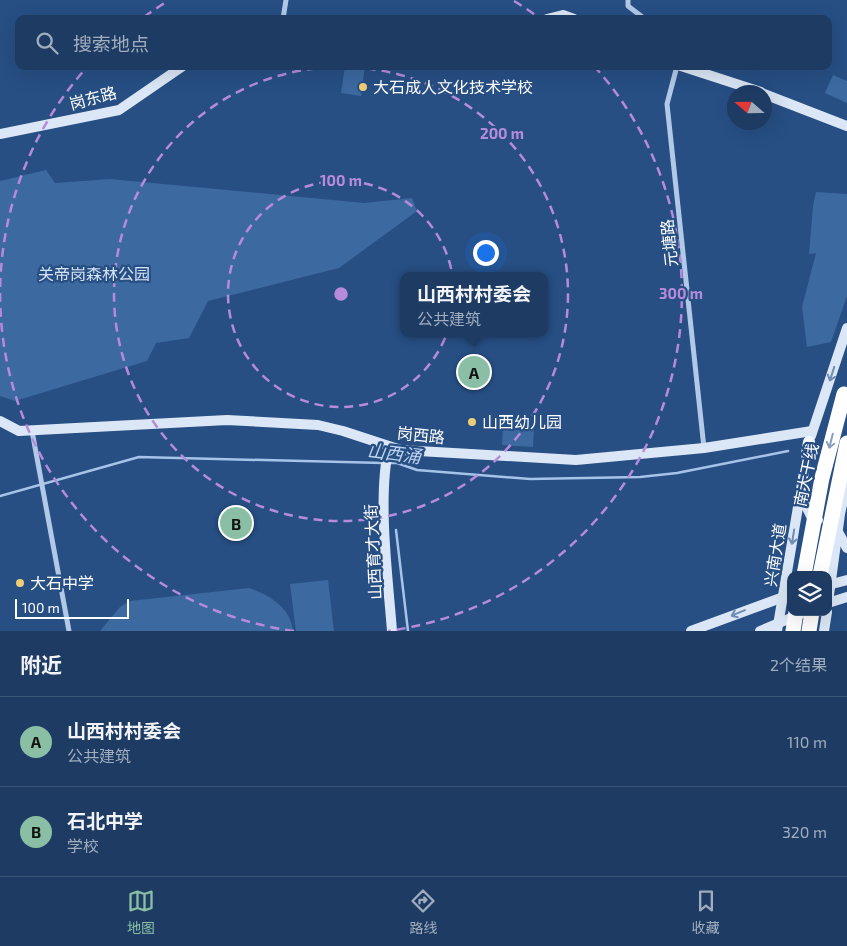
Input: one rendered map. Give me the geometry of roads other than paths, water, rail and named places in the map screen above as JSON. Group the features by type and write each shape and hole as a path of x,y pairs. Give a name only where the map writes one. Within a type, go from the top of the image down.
{"highway":[{"name":"南大干线","path":"805,571 822,478 846,389"},
{"name":"南大干线","path":"821,571 847,443"},
{"path":"793,631 795,616"},
{"path":"809,631 811,616"}],"street":[{"path":"284,15 286,0"},
{"path":"628,0 628,6 640,15"},
{"name":"岗东路","path":"0,134 119,110 177,70"},
{"name":"元塘路","path":"676,70 666,104 704,448"},
{"path":"693,70 739,85"},
{"path":"772,97 847,126"},
{"name":"兴南大道","path":"790,571 800,493 810,442 847,328"},
{"name":"岗西路","path":"0,421 19,432 227,420 318,425 343,431 388,452 401,450 576,460 704,448 810,442"},
{"path":"32,431 69,631"},
{"name":"山西育才大街","path":"388,452 385,471 385,529 392,631"},
{"path":"832,572 840,514 847,482"},
{"path":"800,493 810,516 827,521 840,514"},
{"path":"838,532 847,548"},
{"path":"832,584 847,580"},
{"path":"691,631 787,595"},
{"name":"兴南大道","path":"778,627 787,595"},
{"path":"832,601 847,597"},
{"path":"760,631 778,627 798,616"},
{"path":"824,631 826,616"},
{"path":"712,624 717,625 720,631"}],"waterway":[{"name":"山西涌","path":"389,463 397,463 417,470 530,479 640,477 677,473 788,451"},
{"name":"山西涌","path":"0,496 139,457 383,463"},
{"path":"396,530 408,631"}],"place":[{"name":"大石成人文化技术学校","path":"363,87"},
{"name":"山西村村委会","path":"474,372"},
{"name":"山西幼儿园","path":"472,422"},
{"name":"石北中学","path":"236,523"},
{"name":"大石中学","path":"20,583"}],"park label":[{"name":"关帝岗森林公园","path":"94,274"}]}
